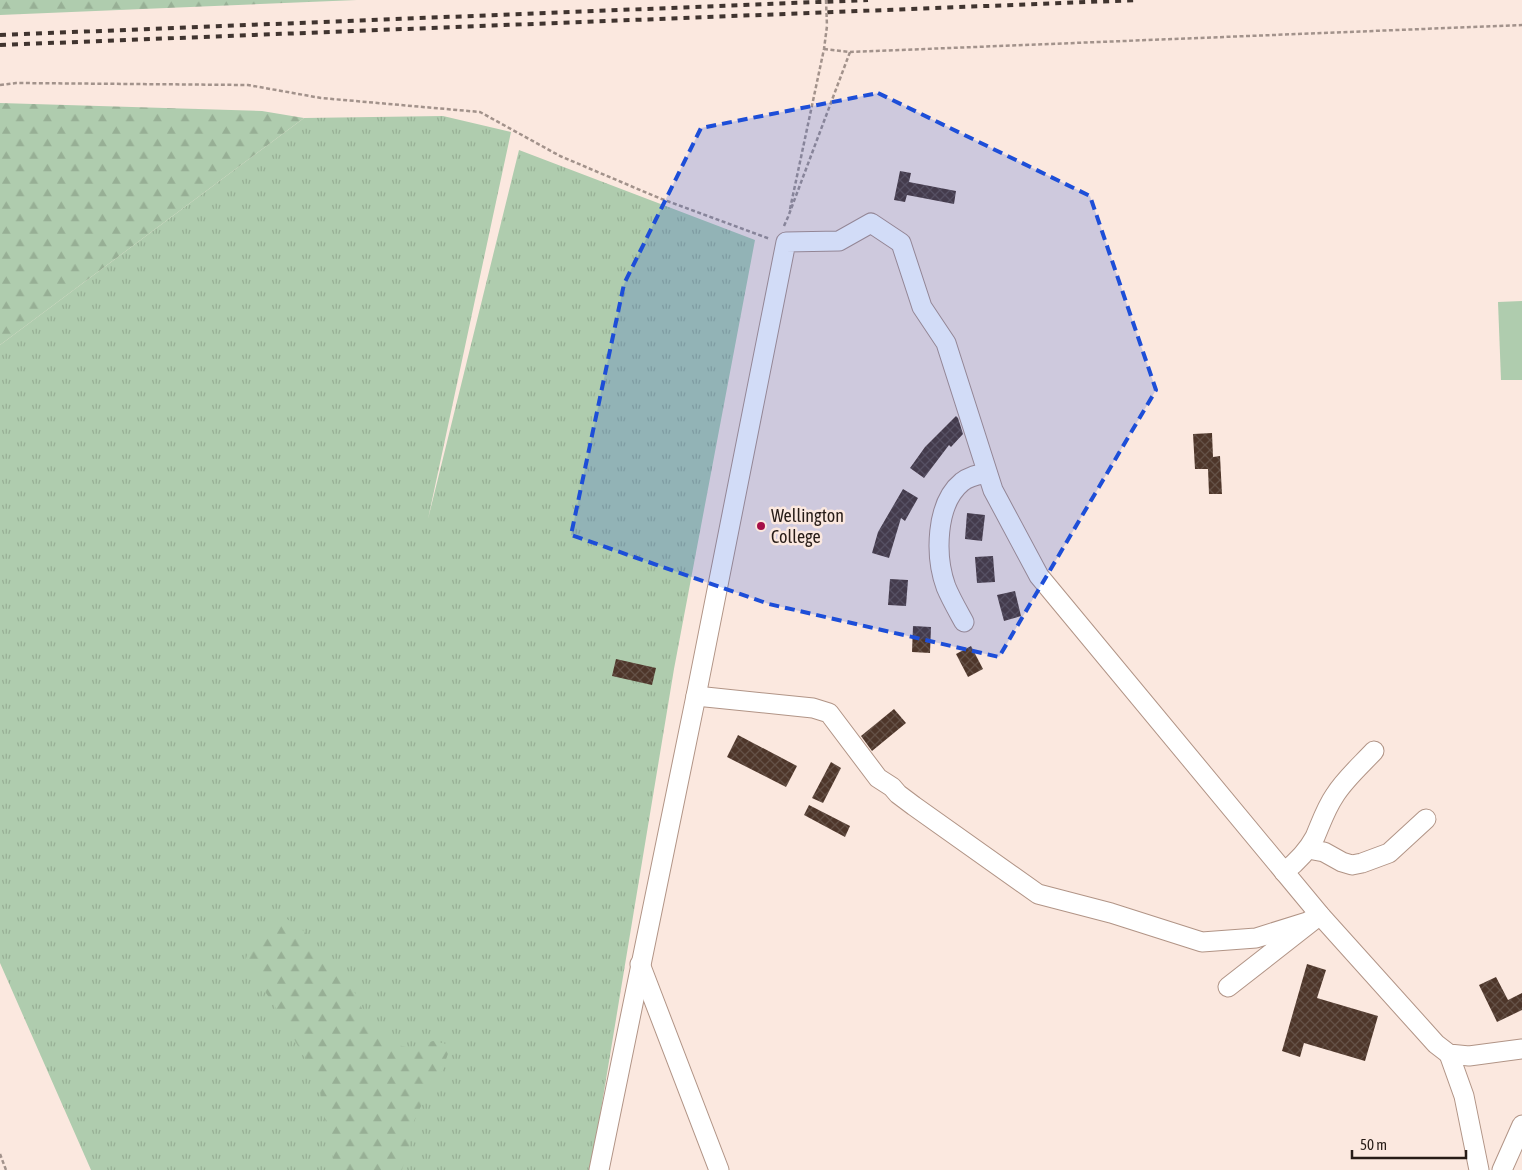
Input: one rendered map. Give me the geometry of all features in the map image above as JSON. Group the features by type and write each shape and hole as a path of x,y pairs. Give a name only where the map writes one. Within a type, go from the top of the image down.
{"lane":[{"path":"599,1170 786,242 839,241 871,223 901,243 922,307 946,343 993,490 1040,576 1320,915 1436,1044 1449,1054 1469,1056 1522,1049"},
{"path":"964,622 946,587 940,562 939,535 947,501 954,489 962,481 972,476 987,473"},
{"path":"696,696 813,708 829,713 878,778 914,806 1038,894 1110,913 1202,942 1256,938 1307,922 1320,915"},
{"path":"1284,872 1299,860 1308,849 1334,796 1374,751"},
{"path":"1308,849 1324,852 1352,865 1362,863 1389,853 1426,819"},
{"path":"1228,987 1320,915"},
{"path":"640,964 719,1170"},
{"path":"1449,1054 1464,1096 1479,1170"},
{"path":"1502,1170 1522,1125"}],"path":[{"path":"788,217 824,49 827,26 826,0"},
{"path":"824,49 850,52 1522,25"},
{"path":"780,233 788,217 850,52"},
{"path":"0,84 248,85 321,98 480,112 560,156 658,198 776,241"},
{"path":"0,1154 6,1170"}],"highlighted area":[{"path":"878,93 1090,196 1156,390 999,657 769,604 571,535 624,284 701,128"}],"green space":[{"path":"0,0 357,0 0,15"},
{"path":"0,103 262,111 304,118 0,345"},
{"path":"443,116 511,132 428,519 519,150 755,240 674,669 591,1170 91,1170 0,963 0,345 304,118"},
{"path":"1522,301 1522,380 1501,380 1498,302"},
{"path":"287,919 309,935 330,965 355,993 366,1018 390,1043 410,1048 433,1041 451,1045 442,1071 424,1100 413,1123 402,1170 335,1170 318,1081 246,959 250,944 267,929"}],"building":[{"path":"900,171 911,173 909,182 956,191 954,204 907,195 905,202 894,200"},
{"path":"956,416 963,434 951,447 949,445 924,478 910,468 925,447"},
{"path":"1212,433 1213,457 1220,456 1222,494 1209,494 1208,469 1195,469 1193,434"},
{"path":"903,489 918,498 905,521 901,518 889,558 872,553 878,532"},
{"path":"967,513 985,515 982,541 965,539"},
{"path":"993,556 995,582 977,583 975,557"},
{"path":"890,579 908,580 906,606 888,605"},
{"path":"1015,591 1021,616 1004,621 997,595"},
{"path":"913,626 931,627 930,653 912,652"},
{"path":"971,646 983,669 968,677 956,654"},
{"path":"616,659 656,668 652,685 612,676"},
{"path":"894,709 906,723 872,751 861,736"},
{"path":"738,735 797,766 786,787 727,757"},
{"path":"831,762 841,768 823,803 812,798"},
{"path":"809,805 850,826 845,837 804,815"},
{"path":"1307,964 1326,970 1317,998 1378,1016 1365,1061 1304,1043 1300,1057 1282,1051"},
{"path":"1496,977 1508,1000 1522,993 1522,1010 1497,1022 1479,985"}],"railway":[{"path":"0,35 868,0"},
{"path":"0,45 1138,0"}],"place":[{"name":"Wellington College","path":"761,526"}]}
